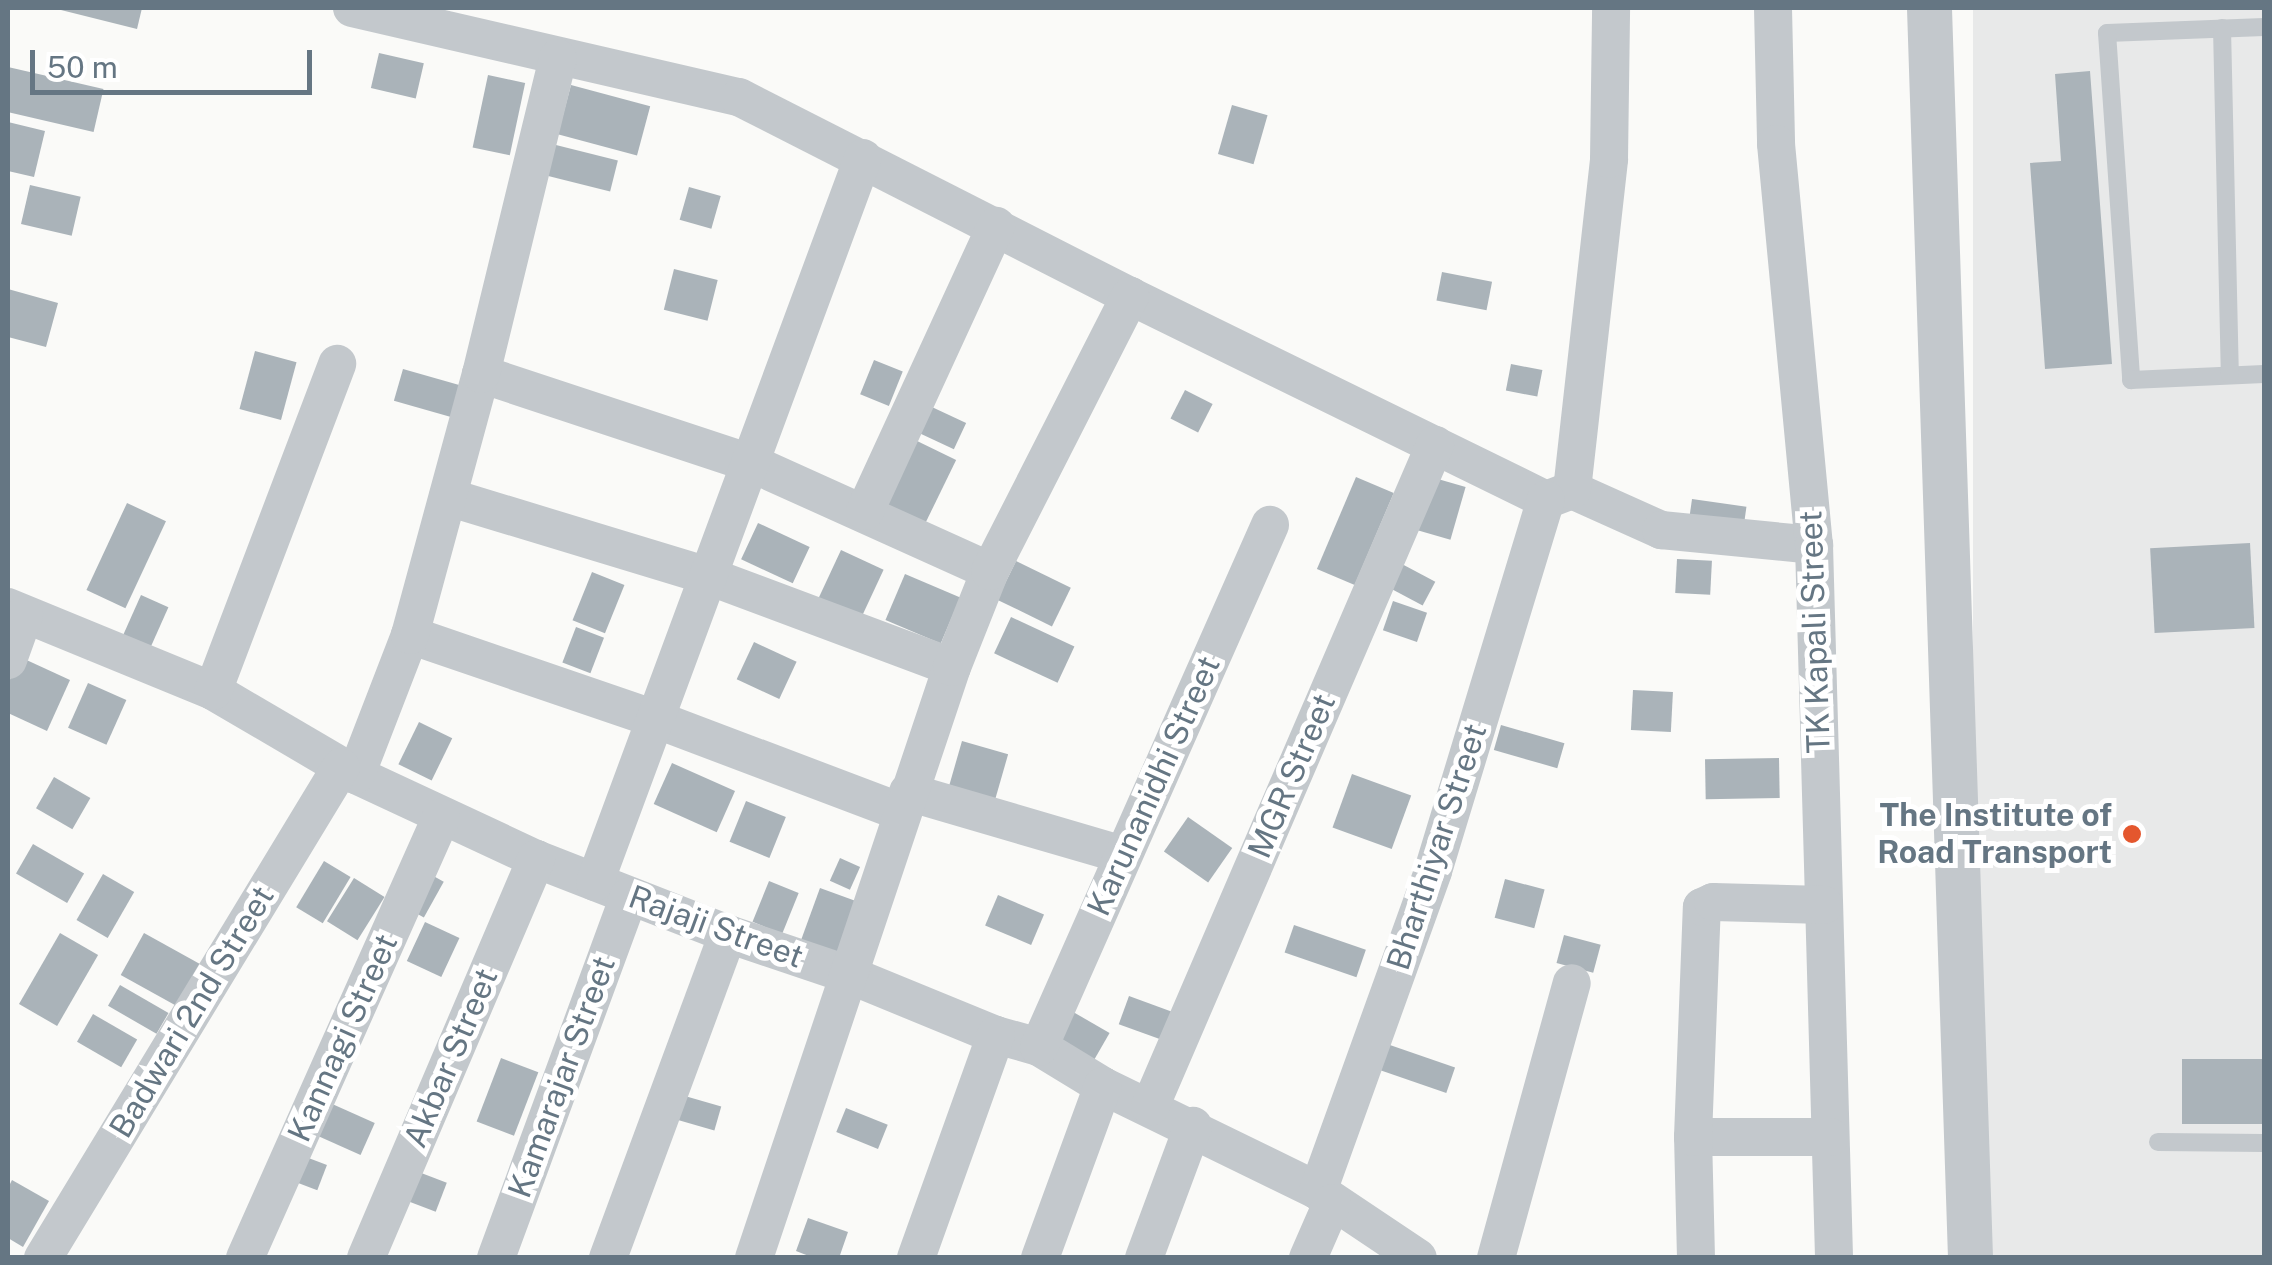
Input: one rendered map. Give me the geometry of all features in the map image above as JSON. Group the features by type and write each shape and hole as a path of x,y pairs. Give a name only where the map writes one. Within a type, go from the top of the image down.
{"street":[{"path":"352,8 738,97 1435,445 1559,495 1661,530 1814,546"},
{"name":"Bharthiyar Street","path":"1308,1258 1559,495 1609,159 1610,8"},
{"name":"TK Kapali Street","path":"1772,8 1776,144 1814,546 1834,1258"},
{"path":"1929,8 1970,1258"},
{"name":"Badwari 2nd Street","path":"42,1258 349,771 410,635 481,374 558,58"},
{"path":"594,882 711,576 863,158"},
{"path":"865,511 996,226"},
{"path":"754,1258 952,667 990,571 1130,296"},
{"path":"213,691 337,364"},
{"path":"481,374 752,464 865,511 990,571"},
{"name":"MGR Street","path":"1150,1107 1435,445"},
{"path":"448,497 711,576 952,667"},
{"name":"Karunanidhi Street","path":"1039,1047 1270,525"},
{"path":"8,660 16,611"},
{"name":"Rajaji Street","path":"16,611 213,691 349,771 441,818 536,859 728,934 847,974 996,1035 1039,1047 1103,1086 1192,1126 1325,1197 1418,1258"},
{"path":"410,635 905,802 1123,855"},
{"name":"Kannagi Street","path":"245,1258 441,818"},
{"name":"Akbar Street","path":"366,1258 536,859"},
{"name":"Kamarajar Street","path":"496,1258 629,897"},
{"path":"1696,1258 1692,1137 1702,906 1713,902 1824,905"},
{"path":"608,1258 728,934"},
{"path":"1496,1258 1572,983"},
{"path":"916,1258 996,1035"},
{"path":"1040,1258 1103,1086"},
{"path":"1144,1258 1192,1126"},
{"path":"1692,1137 1830,1137"}],"lane":[{"path":"2264,27 2107,33 2131,380 2264,374"},
{"path":"2222,28 2230,375"},
{"path":"2158,1142 2264,1143"}],"shaded area":[{"name":"The Institute of Road Transport","path":"1973,8 2264,8 2264,1258 1973,1258"}],"building":[{"path":"53,8 142,8 137,29"},
{"path":"379,53 424,63 416,98 371,88"},
{"path":"8,67 103,89 94,132 8,112"},
{"path":"2090,71 2112,364 2045,369 2030,163 2061,161 2055,74"},
{"path":"488,75 525,83 510,155 473,147"},
{"path":"571,85 650,106 637,155 558,134"},
{"path":"1232,105 1268,115 1254,164 1218,154"},
{"path":"8,122 45,131 34,177 8,171"},
{"path":"548,143 618,160 610,191 540,174"},
{"path":"30,185 81,197 72,236 21,224"},
{"path":"689,187 721,196 711,229 680,220"},
{"path":"674,269 718,280 708,321 664,310"},
{"path":"1442,272 1492,282 1487,310 1436,300"},
{"path":"8,289 58,303 46,347 8,337"},
{"path":"255,351 297,362 281,420 239,409"},
{"path":"874,360 903,372 889,406 860,394"},
{"path":"1511,364 1542,370 1537,397 1506,391"},
{"path":"403,369 464,386 454,418 394,401"},
{"path":"1185,390 1213,404 1198,433 1170,419"},
{"path":"919,401 966,423 954,449 907,427"},
{"path":"913,439 956,460 921,533 877,512"},
{"path":"1356,477 1394,493 1355,585 1317,569"},
{"path":"1431,477 1466,487 1450,540 1416,530"},
{"path":"1692,499 1746,507 1743,532 1688,525"},
{"path":"127,503 166,521 125,608 86,590"},
{"path":"758,523 810,547 793,583 741,559"},
{"path":"2250,543 2254,628 2155,633 2150,548"},
{"path":"841,550 884,570 861,619 818,599"},
{"path":"1677,559 1712,561 1710,595 1675,593"},
{"path":"1016,561 1071,588 1052,626 997,600"},
{"path":"1400,563 1435,582 1423,606 1387,587"},
{"path":"592,572 624,585 605,633 573,620"},
{"path":"905,574 960,597 941,643 885,620"},
{"path":"141,595 168,607 144,662 117,650"},
{"path":"1393,601 1427,613 1417,642 1383,630"},
{"path":"1011,617 1074,647 1058,683 994,653"},
{"path":"576,627 604,638 590,673 562,662"},
{"path":"754,642 797,662 779,699 737,679"},
{"path":"20,657 70,680 47,731 8,713 8,684"},
{"path":"88,683 126,700 106,745 68,728"},
{"path":"1633,690 1673,692 1671,732 1631,730"},
{"path":"419,722 452,738 432,780 398,764"},
{"path":"1501,725 1564,743 1557,768 1494,750"},
{"path":"962,741 1008,754 994,802 948,789"},
{"path":"1779,758 1780,798 1706,799 1705,759"},
{"path":"672,763 735,791 717,832 654,804"},
{"path":"1352,774 1411,796 1392,849 1333,828"},
{"path":"54,777 90,798 72,829 36,808"},
{"path":"746,801 786,817 769,858 730,842"},
{"path":"1188,817 1232,848 1208,882 1164,851"},
{"path":"33,844 84,874 67,903 16,873"},
{"path":"840,858 860,867 850,890 830,881"},
{"path":"324,861 351,877 323,923 296,907"},
{"path":"428,873 444,882 424,918 408,909"},
{"path":"103,874 134,892 108,938 76,920"},
{"path":"354,878 385,897 358,940 327,921"},
{"path":"1505,879 1545,890 1534,928 1495,918"},
{"path":"769,881 799,893 782,934 753,922"},
{"path":"820,888 866,905 844,964 798,947"},
{"path":"998,895 1044,915 1031,945 985,925"},
{"path":"425,922 459,938 441,977 407,961"},
{"path":"1294,925 1366,950 1356,977 1285,952"},
{"path":"60,933 98,955 57,1026 19,1004"},
{"path":"144,933 201,965 178,1006 121,975"},
{"path":"1564,935 1601,945 1593,973 1556,963"},
{"path":"120,985 168,1013 156,1034 108,1006"},
{"path":"1129,996 1171,1011 1161,1040 1119,1024"},
{"path":"1068,1009 1110,1033 1090,1068 1048,1044"},
{"path":"93,1014 137,1040 121,1067 77,1042"},
{"path":"1387,1044 1455,1067 1446,1093 1378,1070"},
{"path":"501,1058 538,1072 514,1136 477,1121"},
{"path":"2182,1059 2264,1059 2264,1124 2182,1124"},
{"path":"678,1094 721,1106 714,1130 671,1118"},
{"path":"330,1103 375,1123 361,1155 316,1135"},
{"path":"846,1108 888,1125 878,1149 836,1132"},
{"path":"298,1154 327,1165 317,1190 288,1179"},
{"path":"416,1171 447,1183 436,1212 405,1200"},
{"path":"12,1180 49,1201 23,1247 8,1238 8,1188"},
{"path":"808,1218 848,1232 839,1258 814,1258 796,1251"}],"place":[{"name":"The Institute of Road Transport","path":"2132,834"}]}
